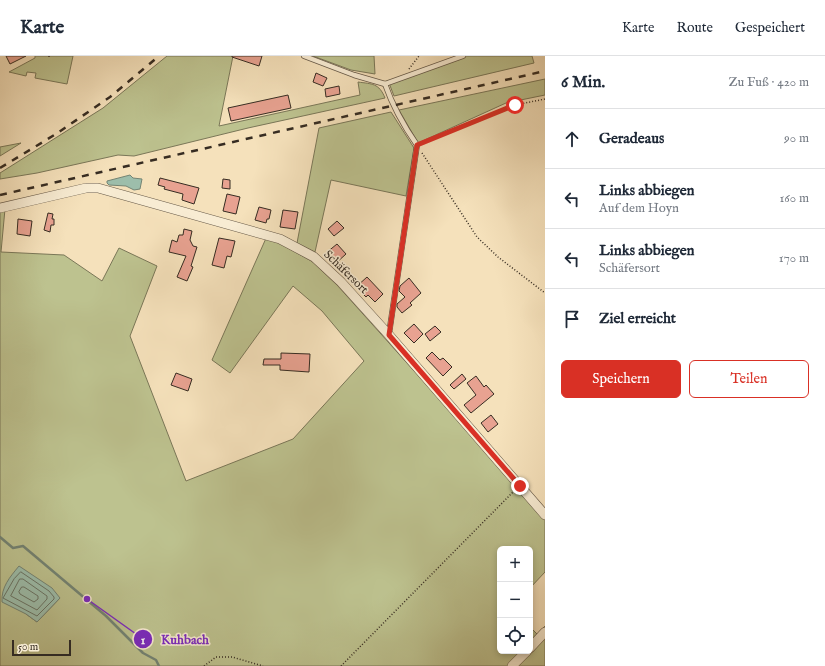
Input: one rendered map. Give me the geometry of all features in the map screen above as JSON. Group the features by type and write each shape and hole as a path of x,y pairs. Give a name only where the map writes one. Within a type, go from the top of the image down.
{"street":[{"name":"Schäfersort","path":"0,208 92,187 280,239 314,258 341,282 389,335 545,515"},
{"path":"533,645 545,632"},
{"path":"512,666 524,654"}],"lane":[{"path":"304,56 354,76 385,84 463,56"},
{"path":"385,84 392,106 402,124 417,145 389,335"}],"path":[{"path":"403,77 419,56"},
{"path":"545,99 515,105 417,145 478,237 498,257 545,293"},
{"path":"341,666 520,486"},
{"path":"204,666 216,657 232,657 263,666"}],"green space":[{"path":"35,56 73,56 67,84 35,78 36,73 27,72 26,76 9,72 35,58"},
{"path":"167,56 233,56 219,126 360,95 358,82 371,84 378,87 385,98 248,128 134,156 118,155 37,173 0,179 0,173 103,108"},
{"path":"313,56 374,56 375,74 351,70"},
{"path":"465,56 532,56 534,63 394,96 389,83"},
{"path":"545,79 545,95 506,103 418,143 399,110"},
{"path":"391,112 414,148 406,196 331,180 315,252 297,243 319,128"},
{"path":"21,143 0,156 0,147"},
{"path":"5,209 1,252 64,255 102,281 119,248 157,266 130,336 186,481 293,439 364,361 322,311 293,286 230,373 212,360 267,236 313,262 337,285 545,517 545,572 533,585 533,546 497,546 497,654 533,654 533,630 537,634 545,626 545,666 0,666 0,211","holes":["60,598 37,622 26,614"]}],"water":[{"path":"130,175 133,178 142,179 140,189 134,190 126,186 109,185 107,183 107,181"},
{"path":"19,566 52,588 60,598 37,622 26,614 2,602 3,592 9,578"}],"building":[{"path":"6,56 26,56 10,64"},
{"path":"232,56 262,56 259,66"},
{"path":"316,73 327,78 323,86 313,82"},
{"path":"339,86 340,94 326,97 325,89"},
{"path":"288,95 291,108 231,121 228,108"},
{"path":"160,178 199,188 194,204 182,200 183,194 164,189 165,187 158,185"},
{"path":"223,179 230,180 230,189 222,188"},
{"path":"227,194 240,197 236,214 223,211"},
{"path":"259,207 271,210 269,219 267,219 266,223 255,220"},
{"path":"283,210 298,212 295,229 280,227"},
{"path":"48,213 53,214 52,219 54,219 54,225 51,225 50,232 44,230"},
{"path":"18,219 32,221 30,236 17,234"},
{"path":"337,221 344,228 334,236 328,229"},
{"path":"184,229 192,231 190,240 193,246 197,247 191,266 193,267 187,281 177,277 186,256 169,252 172,240 177,242 179,235 183,235"},
{"path":"219,238 235,241 231,257 227,256 224,268 212,265"},
{"path":"337,244 346,254 335,264 326,253"},
{"path":"367,277 383,294 375,302 368,295 366,297 356,287"},
{"path":"409,278 421,293 410,303 412,305 402,313 397,307 397,304 405,297 399,291 400,286"},
{"path":"414,324 423,334 414,343 404,333"},
{"path":"435,326 441,332 430,341 425,334"},
{"path":"432,352 440,360 443,358 452,367 443,376 426,358"},
{"path":"281,353 310,354 309,372 280,370 280,365 263,365 264,359 281,359"},
{"path":"176,373 192,379 188,391 171,385"},
{"path":"462,374 466,379 454,389 450,385"},
{"path":"476,376 484,387 486,385 494,394 471,413 464,405 476,395 467,383"},
{"path":"491,415 498,424 488,432 481,423"}],"waterway":[{"path":"0,537 13,548 23,546 106,616 143,653 156,660 159,666"}],"railway":[{"path":"0,168 56,134 110,97 159,56"},
{"path":"0,195 545,71"}],"place":[{"name":"Kuhbach","path":"87,599"}],"route":[{"path":"515,105 417,145 389,335 520,486"}]}
